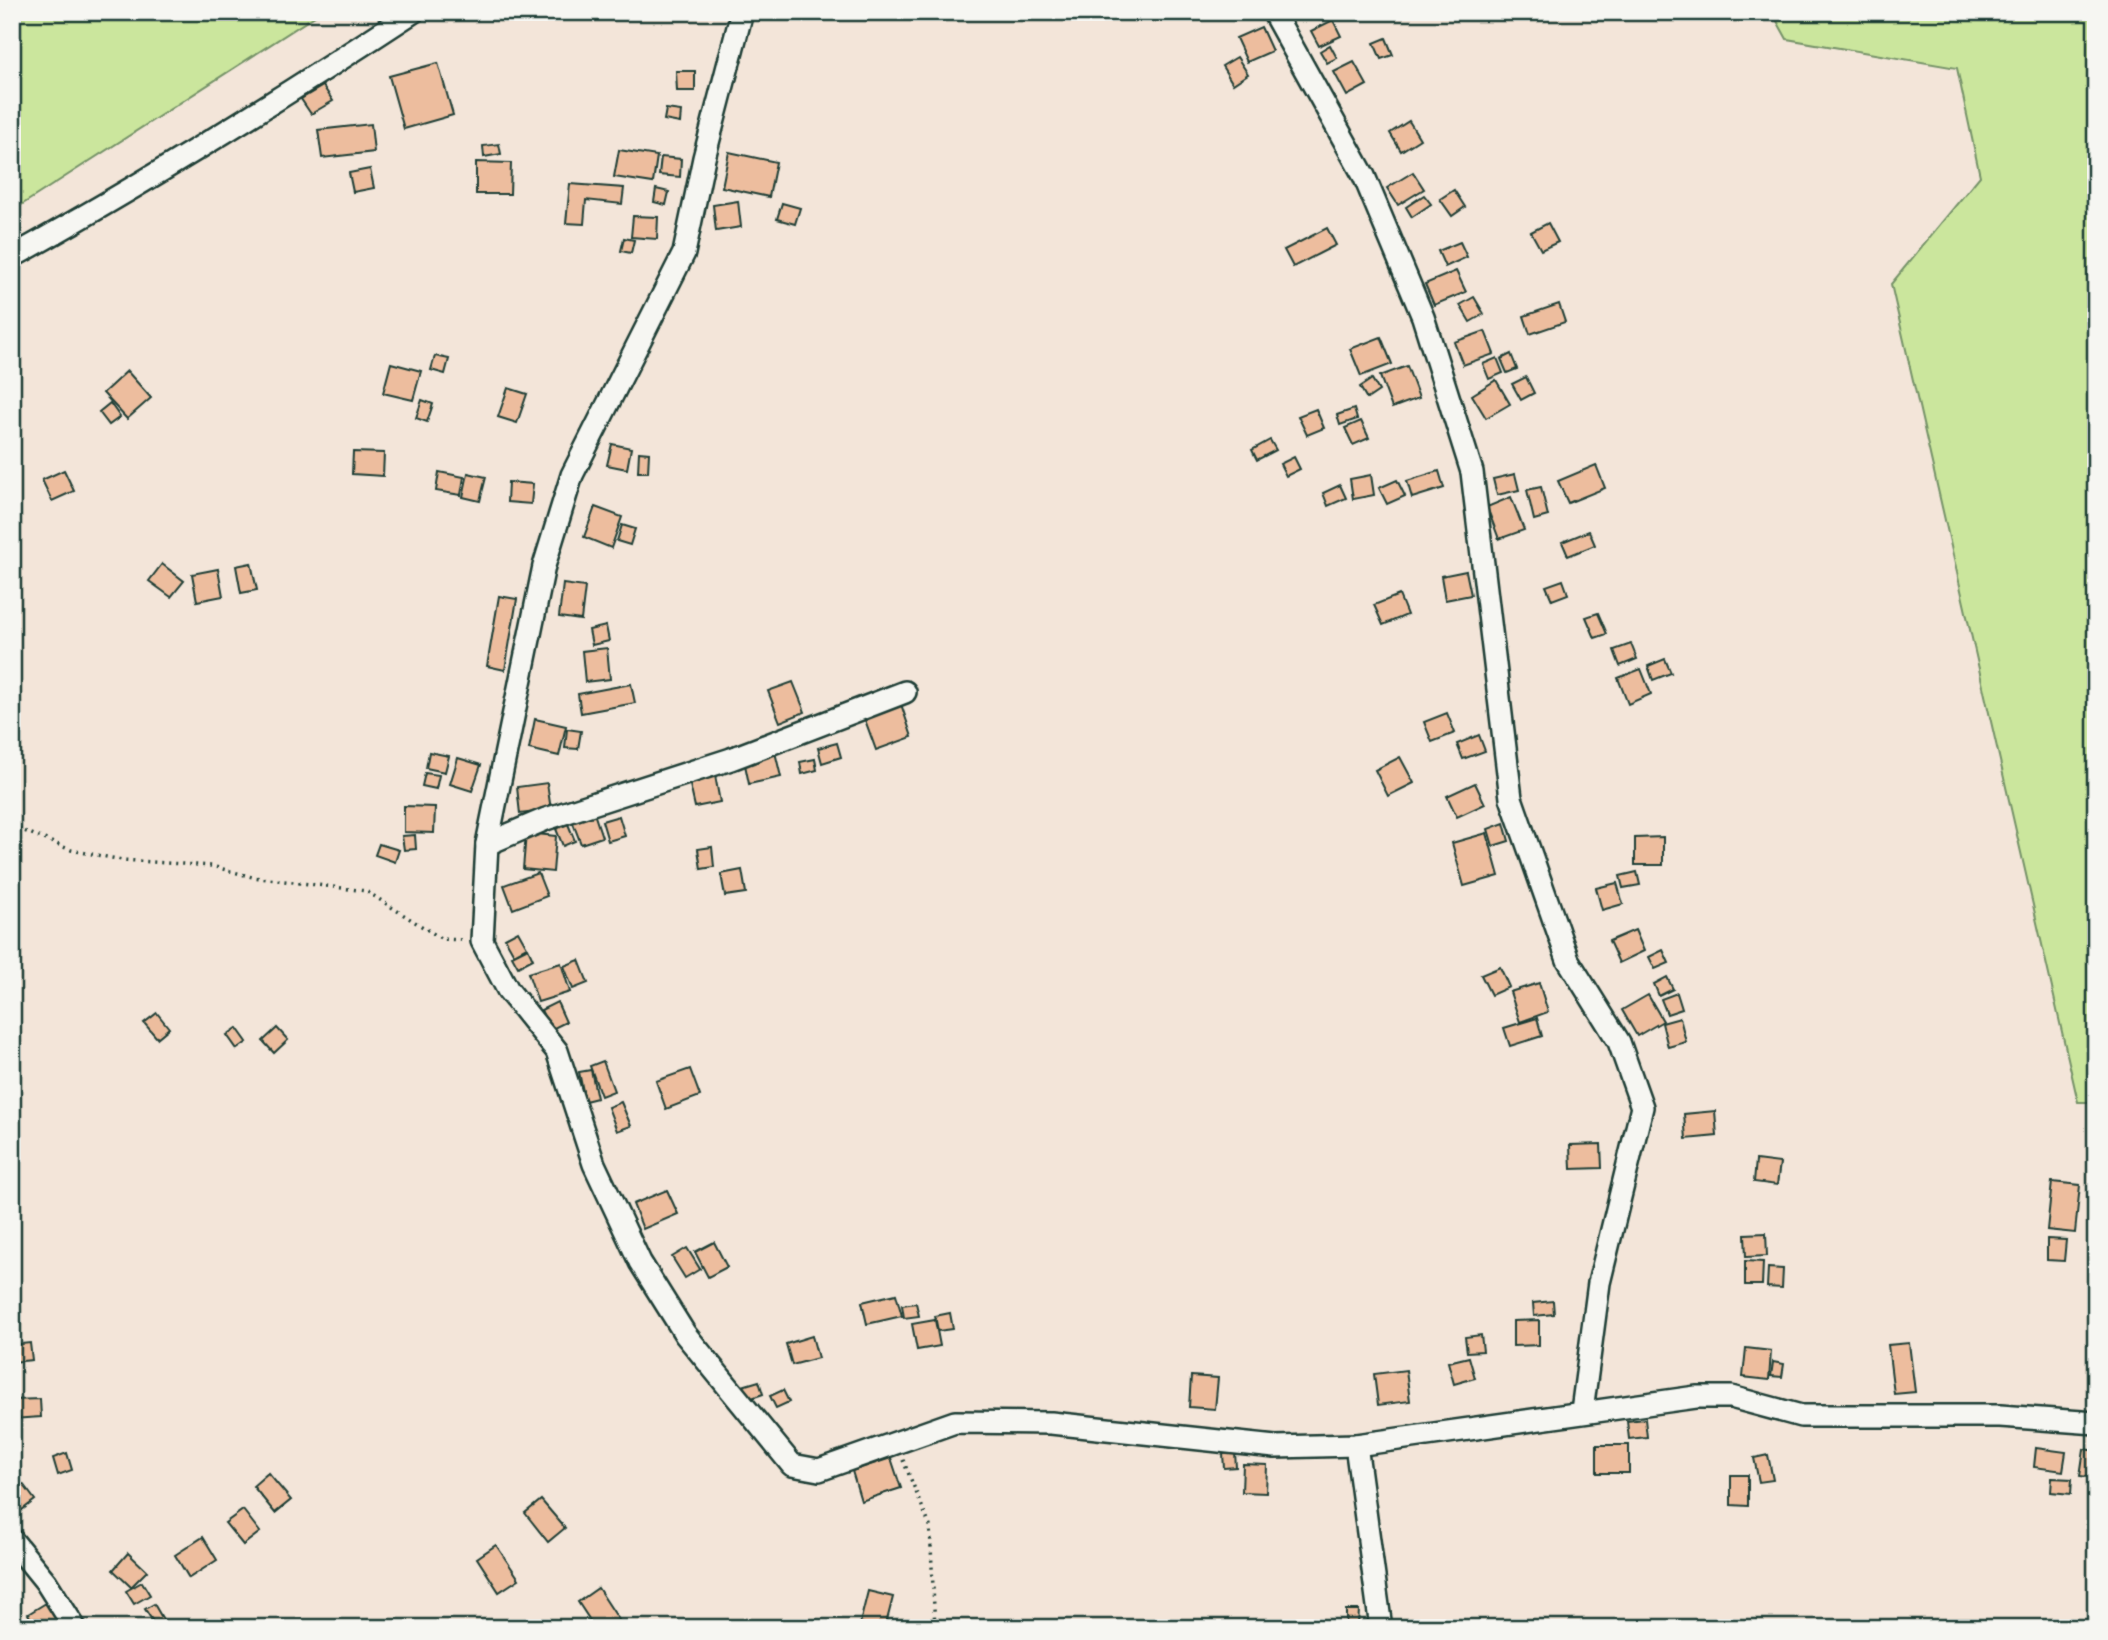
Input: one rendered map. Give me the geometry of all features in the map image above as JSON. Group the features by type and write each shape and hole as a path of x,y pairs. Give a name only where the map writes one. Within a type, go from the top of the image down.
{"street":[{"path":"12,257 99,209 297,89 413,12"},
{"path":"742,12 684,253 568,488 544,566 487,844 482,941 508,990 557,1051 594,1164 640,1262 685,1334 771,1444 792,1465 819,1470 955,1422 1051,1423 1275,1447 1356,1446 1582,1411 1696,1397 1731,1397 1801,1416 2000,1416 2096,1423"},
{"path":"1273,12 1364,176 1423,317 1472,472 1511,798 1568,960 1619,1042 1642,1107 1599,1283 1582,1411"},
{"path":"487,844 545,819 731,759 905,692"},
{"path":"1356,1446 1381,1628"},
{"path":"12,1540 46,1583 75,1628"}],"path":[{"path":"12,827 71,850 122,860 212,866 251,877 366,891 442,939 482,941"},
{"path":"895,1442 930,1526 935,1628"}],"green space":[{"path":"12,12 321,12 12,211"},
{"path":"1772,12 2096,12 2096,1102 2078,1102 1891,284 1980,176 1957,68 1787,39"}],"building":[{"path":"1333,20 1341,36 1319,46 1311,31"},
{"path":"1261,27 1272,51 1247,62 1236,38"},
{"path":"1386,38 1393,55 1381,59 1374,43"},
{"path":"1330,45 1337,58 1327,63 1320,51"},
{"path":"1237,57 1248,74 1233,84 1222,66"},
{"path":"1354,62 1367,85 1347,96 1334,72"},
{"path":"438,63 453,115 404,129 389,76"},
{"path":"676,71 695,71 695,91 677,91"},
{"path":"323,86 333,101 311,114 301,99"},
{"path":"666,109 681,111 680,123 664,120"},
{"path":"1409,121 1420,139 1401,151 1390,133"},
{"path":"371,124 374,152 322,158 318,130"},
{"path":"499,144 501,154 484,157 483,146"},
{"path":"619,150 657,156 653,183 614,177"},
{"path":"729,152 776,162 769,197 722,187"},
{"path":"661,157 681,159 680,177 659,175"},
{"path":"476,162 511,163 510,194 476,194"},
{"path":"370,169 374,188 353,192 349,173"},
{"path":"1413,172 1424,189 1398,205 1387,188"},
{"path":"570,184 624,188 622,204 586,200 584,224 566,223"},
{"path":"656,189 669,192 666,205 654,202"},
{"path":"1454,190 1465,207 1452,216 1440,199"},
{"path":"1424,195 1431,204 1412,217 1406,207"},
{"path":"738,201 741,227 716,231 713,205"},
{"path":"782,203 800,208 795,224 777,219"},
{"path":"633,216 658,217 657,239 631,237"},
{"path":"1548,223 1558,242 1541,250 1531,232"},
{"path":"1327,228 1336,245 1293,267 1284,250"},
{"path":"624,238 634,240 631,253 621,251"},
{"path":"1460,242 1467,257 1445,267 1438,251"},
{"path":"1456,271 1466,292 1434,305 1425,284"},
{"path":"1474,297 1484,314 1470,322 1460,305"},
{"path":"1559,304 1565,322 1530,334 1524,316"},
{"path":"1485,331 1494,354 1463,365 1454,342"},
{"path":"1381,337 1392,364 1361,376 1350,349"},
{"path":"1511,354 1517,369 1507,373 1501,359"},
{"path":"435,356 449,359 445,374 431,370"},
{"path":"1497,358 1503,373 1489,379 1483,364"},
{"path":"391,363 421,371 413,400 383,393"},
{"path":"1407,366 1419,398 1392,408 1380,376"},
{"path":"127,371 151,398 127,419 103,393"},
{"path":"1526,377 1534,393 1521,400 1512,384"},
{"path":"1372,379 1379,391 1367,399 1360,387"},
{"path":"1496,380 1510,404 1486,418 1472,395"},
{"path":"508,388 527,394 517,423 498,417"},
{"path":"422,400 433,404 427,422 416,418"},
{"path":"110,403 120,417 109,425 99,412"},
{"path":"1316,409 1324,428 1307,435 1298,416"},
{"path":"1354,409 1357,419 1340,425 1337,415"},
{"path":"1361,421 1369,438 1353,445 1345,428"},
{"path":"1270,440 1276,450 1257,460 1252,450"},
{"path":"612,444 631,448 627,469 607,465"},
{"path":"353,452 384,453 383,476 352,474"},
{"path":"639,452 649,453 648,472 638,472"},
{"path":"1294,457 1300,469 1286,476 1280,464"},
{"path":"1596,465 1605,488 1568,503 1558,481"},
{"path":"64,470 74,491 52,501 42,480"},
{"path":"1439,471 1444,488 1412,498 1407,481"},
{"path":"439,472 464,477 461,495 436,491"},
{"path":"468,473 486,477 480,501 463,497"},
{"path":"1515,474 1519,490 1497,495 1493,479"},
{"path":"1371,475 1374,495 1353,499 1350,479"},
{"path":"1397,480 1405,496 1387,504 1379,488"},
{"path":"508,482 533,484 531,504 507,502"},
{"path":"1340,485 1346,498 1328,506 1323,493"},
{"path":"1541,487 1548,516 1534,520 1527,490"},
{"path":"1511,497 1524,530 1499,539 1487,507"},
{"path":"595,507 622,517 611,548 584,537"},
{"path":"622,525 635,529 630,545 617,541"},
{"path":"1589,531 1595,545 1568,556 1562,542"},
{"path":"251,563 257,590 241,593 236,566"},
{"path":"162,564 184,581 171,597 149,581"},
{"path":"218,569 223,596 197,601 192,574"},
{"path":"1466,571 1471,595 1445,600 1441,576"},
{"path":"1563,580 1568,594 1552,600 1546,586"},
{"path":"563,584 585,587 581,620 559,617"},
{"path":"1399,595 1407,615 1383,625 1374,605"},
{"path":"499,596 517,599 505,670 487,666"},
{"path":"1598,613 1607,634 1595,638 1586,617"},
{"path":"606,626 609,641 592,645 589,630"},
{"path":"1631,644 1637,659 1620,666 1614,650"},
{"path":"607,648 610,679 585,682 582,651"},
{"path":"1665,659 1671,673 1653,680 1648,666"},
{"path":"1641,669 1651,694 1628,704 1618,678"},
{"path":"793,682 805,712 780,722 768,691"},
{"path":"631,684 635,703 581,713 578,694"},
{"path":"901,704 912,737 876,750 864,717"},
{"path":"1447,713 1455,733 1432,742 1424,722"},
{"path":"535,719 566,726 559,756 529,749"},
{"path":"567,729 581,731 578,749 565,748"},
{"path":"1479,735 1485,751 1463,759 1457,744"},
{"path":"837,743 841,757 822,763 818,748"},
{"path":"429,752 449,756 445,772 426,768"},
{"path":"775,752 781,777 749,784 744,760"},
{"path":"1400,757 1414,783 1388,796 1375,770"},
{"path":"458,758 481,765 472,791 450,784"},
{"path":"815,759 817,770 802,774 800,762"},
{"path":"714,770 720,802 695,807 688,776"},
{"path":"425,773 439,775 436,789 422,786"},
{"path":"547,783 551,810 520,814 517,787"},
{"path":"1475,783 1485,804 1457,817 1447,796"},
{"path":"404,806 435,807 434,833 404,832"},
{"path":"592,807 602,837 581,844 570,815"},
{"path":"619,816 625,836 608,841 602,821"},
{"path":"1504,823 1509,841 1493,846 1488,829"},
{"path":"568,824 575,841 563,846 556,829"},
{"path":"526,833 556,836 553,872 523,869"},
{"path":"1487,833 1499,876 1464,886 1452,843"},
{"path":"415,835 416,849 404,850 402,836"},
{"path":"1663,837 1663,865 1635,865 1635,838"},
{"path":"379,844 399,850 395,862 375,855"},
{"path":"712,847 714,867 701,869 698,849"},
{"path":"742,870 746,893 725,896 721,874"},
{"path":"1637,872 1640,885 1623,888 1620,876"},
{"path":"538,873 547,896 513,909 504,885"},
{"path":"1617,883 1623,904 1602,910 1596,888"},
{"path":"1635,930 1644,951 1619,963 1609,941"},
{"path":"518,931 527,947 514,954 505,938"},
{"path":"528,948 533,959 518,967 512,956"},
{"path":"1663,950 1669,963 1655,969 1649,957"},
{"path":"579,960 588,983 573,989 564,966"},
{"path":"561,963 570,992 538,1002 528,973"},
{"path":"1500,967 1509,987 1491,995 1481,975"},
{"path":"1667,977 1673,989 1659,996 1654,984"},
{"path":"1539,983 1548,1012 1520,1022 1510,992"},
{"path":"1677,993 1682,1009 1667,1014 1661,999"},
{"path":"1648,995 1663,1021 1637,1036 1622,1010"},
{"path":"557,1002 566,1022 550,1030 541,1010"},
{"path":"157,1013 169,1028 157,1038 144,1023"},
{"path":"1537,1018 1542,1036 1510,1046 1504,1028"},
{"path":"1680,1018 1686,1042 1668,1047 1662,1023"},
{"path":"237,1028 247,1042 237,1049 227,1035"},
{"path":"277,1028 288,1040 274,1053 263,1041"},
{"path":"603,1061 614,1091 601,1096 590,1066"},
{"path":"690,1069 700,1096 666,1109 656,1081"},
{"path":"591,1070 597,1098 585,1101 579,1072"},
{"path":"621,1102 631,1126 617,1131 608,1107"},
{"path":"1715,1111 1717,1136 1686,1139 1684,1114"},
{"path":"1601,1144 1602,1168 1571,1169 1570,1145"},
{"path":"1756,1160 1780,1163 1777,1185 1754,1182"},
{"path":"2052,1182 2080,1185 2075,1233 2047,1230"},
{"path":"667,1190 678,1214 643,1229 633,1204"},
{"path":"1766,1233 1767,1256 1746,1257 1745,1234"},
{"path":"2047,1239 2066,1240 2064,1261 2047,1260"},
{"path":"714,1242 727,1267 708,1277 695,1252"},
{"path":"687,1248 700,1269 685,1278 672,1257"},
{"path":"1745,1261 1763,1262 1762,1285 1745,1285"},
{"path":"1768,1268 1783,1269 1782,1288 1767,1287"},
{"path":"896,1294 902,1316 867,1324 862,1302"},
{"path":"1553,1301 1554,1314 1534,1316 1533,1303"},
{"path":"916,1303 919,1316 904,1318 902,1305"},
{"path":"950,1313 953,1329 938,1331 935,1316"},
{"path":"935,1320 940,1346 917,1350 912,1324"},
{"path":"1539,1320 1539,1345 1513,1346 1513,1321"},
{"path":"1481,1335 1483,1351 1467,1352 1465,1337"},
{"path":"812,1336 818,1358 792,1365 786,1344"},
{"path":"30,1343 32,1360 12,1362 12,1345"},
{"path":"1909,1343 1915,1392 1894,1394 1888,1345"},
{"path":"1746,1348 1771,1351 1769,1380 1743,1377"},
{"path":"1469,1357 1475,1378 1454,1384 1448,1362"},
{"path":"1773,1362 1784,1364 1782,1377 1771,1376"},
{"path":"1406,1370 1410,1401 1378,1405 1374,1374"},
{"path":"1191,1376 1218,1378 1215,1409 1189,1407"},
{"path":"759,1381 763,1394 743,1401 739,1387"},
{"path":"783,1390 789,1402 776,1408 770,1396"},
{"path":"40,1399 41,1417 12,1419 12,1400"},
{"path":"1645,1419 1647,1437 1629,1439 1627,1421"},
{"path":"1597,1445 1629,1445 1629,1473 1597,1473"},
{"path":"2036,1448 2066,1452 2063,1471 2034,1467"},
{"path":"2084,1449 2096,1451 2096,1478 2080,1476"},
{"path":"67,1453 72,1470 58,1475 53,1458"},
{"path":"1235,1453 1236,1467 1224,1468 1223,1454"},
{"path":"1768,1455 1773,1480 1759,1482 1754,1458"},
{"path":"891,1458 901,1488 861,1501 852,1471"},
{"path":"1243,1464 1267,1465 1266,1493 1242,1492"},
{"path":"268,1473 291,1500 275,1513 253,1486"},
{"path":"1731,1475 1748,1475 1748,1506 1731,1505"},
{"path":"2052,1478 2072,1479 2071,1494 2051,1492"},
{"path":"23,1484 35,1500 18,1513 12,1505 12,1491"},
{"path":"541,1500 565,1528 548,1542 525,1513"},
{"path":"243,1510 260,1532 243,1545 225,1523"},
{"path":"203,1537 217,1560 189,1578 175,1555"},
{"path":"496,1545 519,1579 499,1592 477,1558"},
{"path":"128,1553 147,1571 131,1587 113,1570"},
{"path":"142,1582 150,1595 134,1604 126,1591"},
{"path":"598,1588 619,1620 607,1628 595,1628 578,1602"},
{"path":"868,1591 893,1597 885,1628 860,1623"},
{"path":"46,1603 58,1620 46,1628 37,1628 28,1614"},
{"path":"154,1604 165,1623 157,1628 145,1609"},
{"path":"1346,1610 1359,1610 1358,1625 1346,1625"}]}
